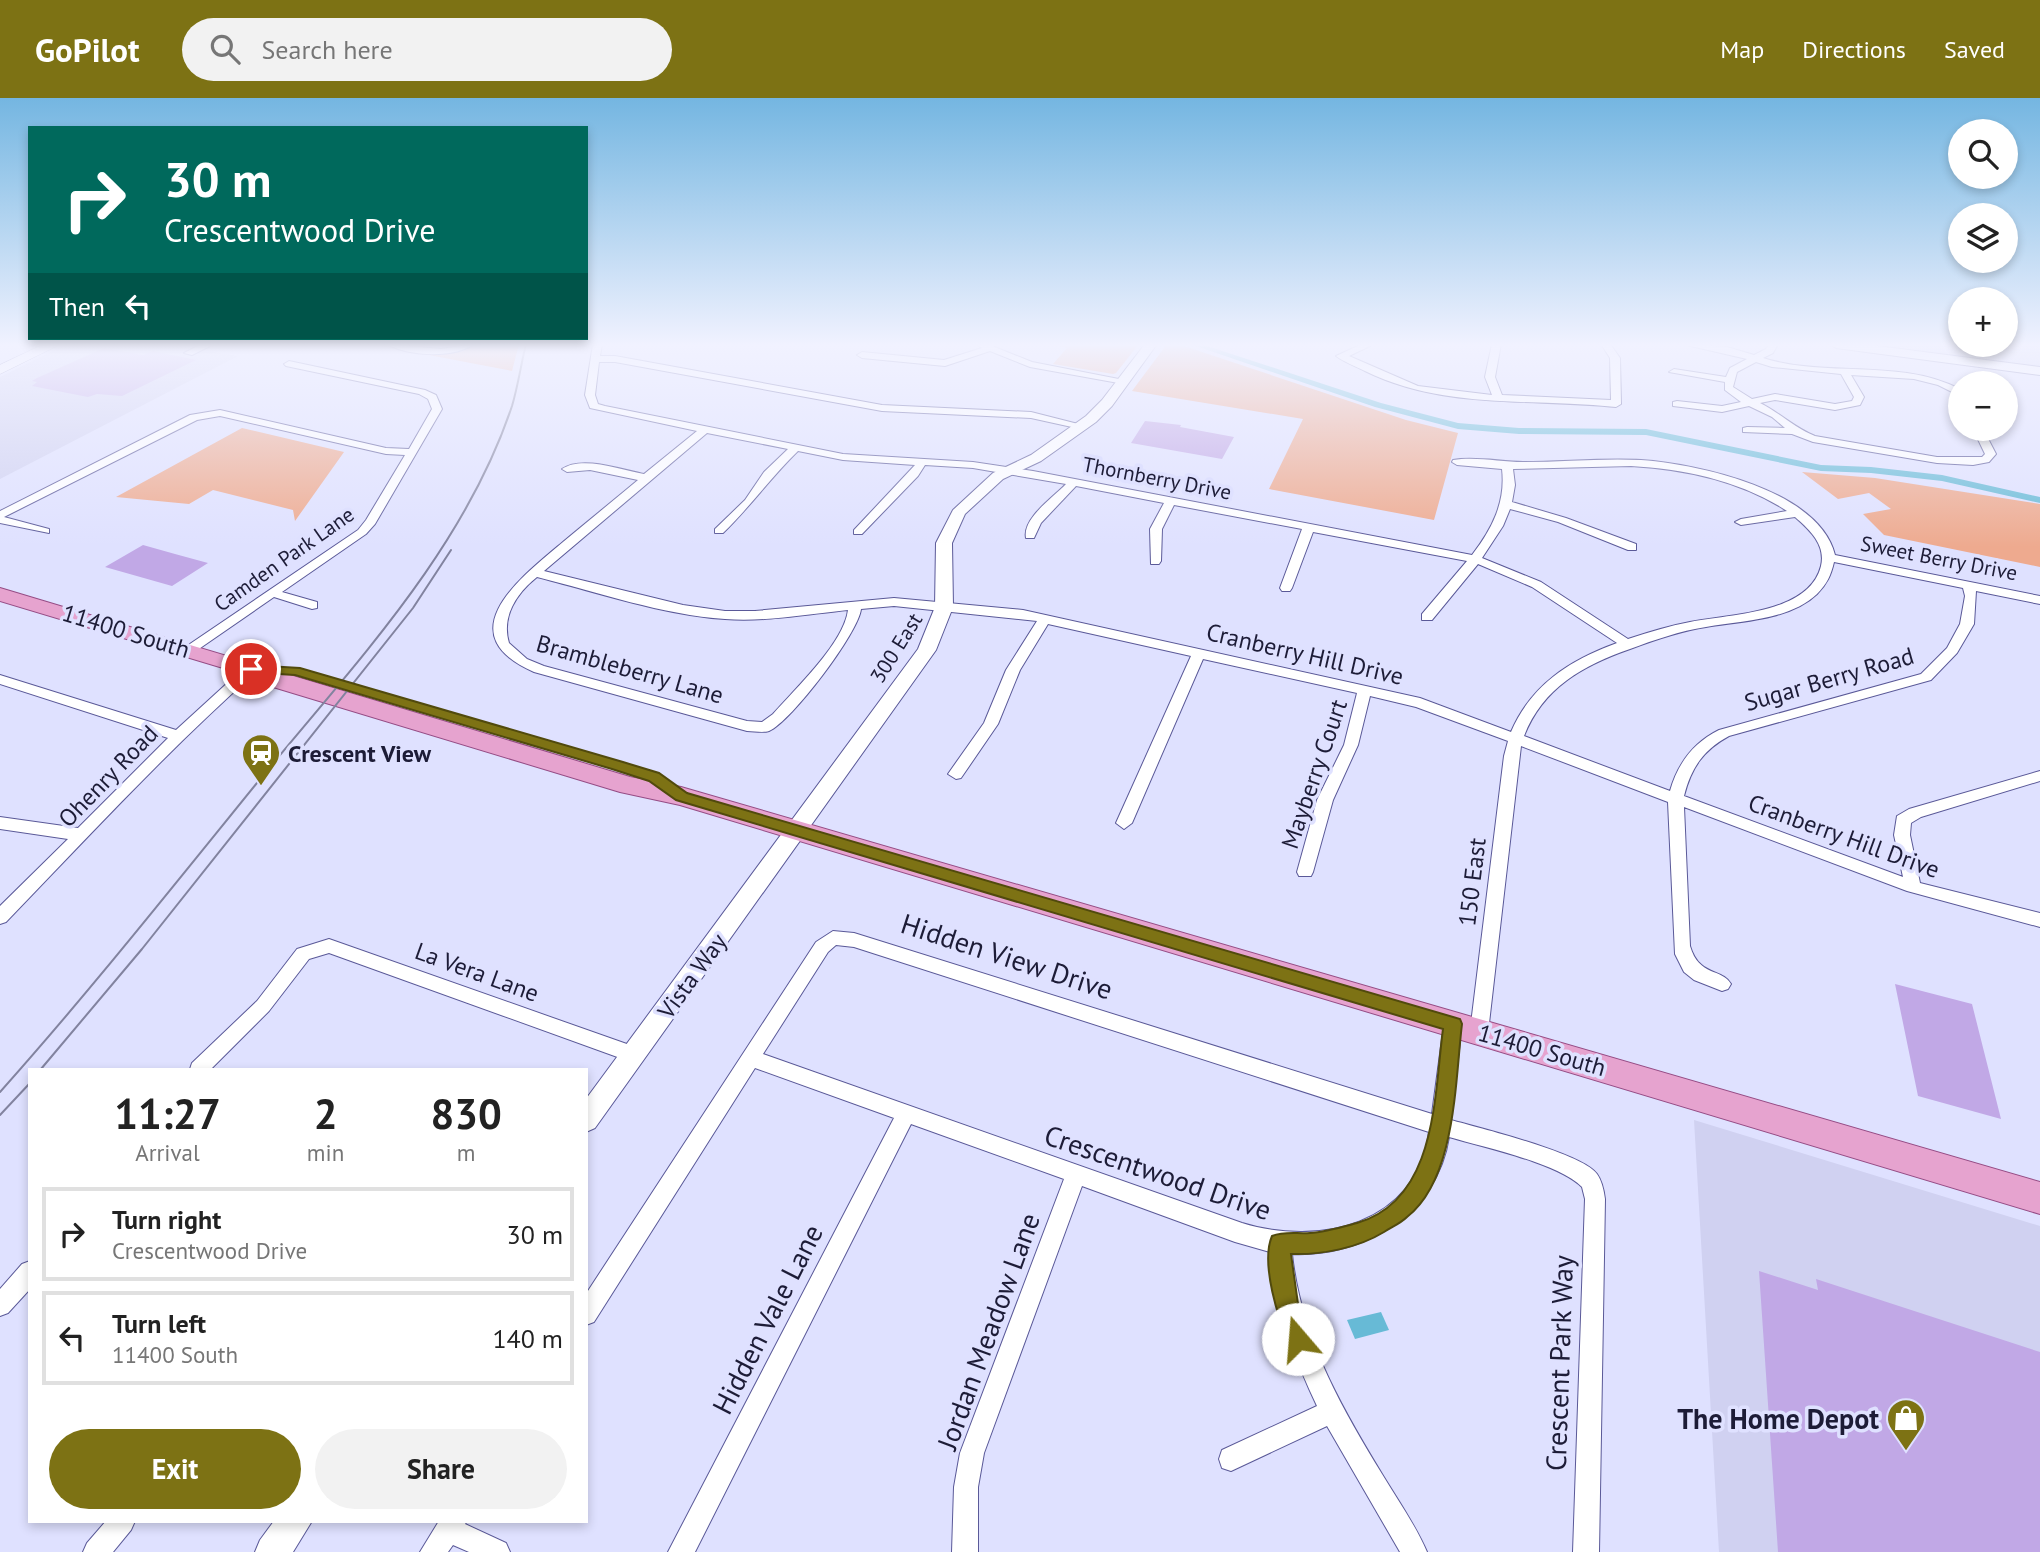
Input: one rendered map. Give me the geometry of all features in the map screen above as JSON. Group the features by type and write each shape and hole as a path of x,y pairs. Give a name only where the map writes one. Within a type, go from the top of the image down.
{"main road":[{"name":"11400 South","path":"0,594 251,669 295,671 618,765 654,777 681,796 2040,1198"}],"street":[{"name":"Camden Park Lane","path":"188,650 367,527 435,412"},
{"name":"Thornberry Drive","path":"621,412 852,458 973,465 1010,470 1474,559 1516,573 1551,590 1628,645"},
{"path":"964,412 1031,415 1081,426"},
{"name":"300 East","path":"797,831 927,650 944,607 942,560 948,530 969,500 998,476 1036,458 1099,412"},
{"path":"1770,412 1806,437 1937,460 1973,463 1987,459 1990,451 1985,441"},
{"path":"0,518 194,417 208,413 220,413 386,451 412,452"},
{"name":"Brambleberry Lane","path":"704,430 533,572 515,591 499,621 501,642 512,656 539,669 747,726 765,727 778,717 847,633 857,613 855,605"},
{"path":"1747,430 1794,431"},
{"path":"719,531 749,502 768,474 795,448"},
{"path":"858,533 922,462"},
{"path":"1457,462 1507,465 1629,463 1681,468 1753,489 1778,500 1798,513 1817,533 1829,557"},
{"path":"1427,617 1502,521 1510,478 1507,465"},
{"path":"567,469 590,467 646,478"},
{"path":"1030,535 1034,522 1061,498 1073,482"},
{"path":"1155,561 1156,528 1170,501"},
{"path":"1506,504 1562,520 1632,547"},
{"path":"1741,522 1798,513"},
{"path":"0,518 45,531"},
{"path":"1286,588 1309,527"},
{"name":"Sweet Berry Drive","path":"1829,557 2040,600"},
{"name":"150 East","path":"1466,1028 1511,756 1516,738 1534,702 1558,679 1592,659 1628,645 1689,626 1768,613 1791,605 1816,587 1827,569 1829,557"},
{"name":"Cranberry Hill Drive","path":"533,572 711,614 755,615 894,602 1045,618 1430,706 1913,887 2040,920"},
{"name":"Sugar Berry Road","path":"1676,799 1679,784 1691,757 1714,738 1918,680 1932,672 1952,650 1967,624 1971,596 1968,584"},
{"path":"273,593 312,605"},
{"path":"956,774 991,724 1013,670 1045,618"},
{"path":"1124,823 1199,653"},
{"name":"Ohenry Road","path":"0,917 178,736 251,669"},
{"path":"0,679 178,736"},
{"name":"Mayberry Court","path":"1305,872 1325,800 1351,745 1365,691"},
{"path":"1913,887 1902,835 1903,820 1916,813 2040,776"},
{"path":"1676,799 1683,955 1693,971 1702,978 1722,984"},
{"path":"0,823 83,835"},
{"name":"Vista Way","path":"588,1117 797,831"},
{"name":"Hidden View Drive","path":"588,1311 822,947 833,938 844,938 1569,1167 1588,1178"},
{"name":"La Vera Lane","path":"200,1068 263,1006 303,954 320,948 336,947 634,1055"},
{"name":"Crescentwood Drive","path":"751,1058 1229,1229 1280,1243 1311,1244 1340,1239 1373,1228 1401,1210 1426,1176 1434,1158 1466,1028"},
{"name":"Hidden Vale Lane","path":"681,1552 906,1114"},
{"name":"Jordan Meadow Lane","path":"965,1552 966,1487 972,1453 1076,1174"},
{"name":"Crescent Park Way","path":"1586,1552 1595,1199 1588,1178"},
{"path":"1280,1243 1281,1273 1298,1339 1333,1411 1414,1552"},
{"path":"0,1305 28,1274"},
{"path":"1231,1459 1333,1411"},
{"path":"96,1552 120,1523"},
{"path":"272,1552 294,1523"},
{"path":"433,1552 451,1525 497,1552"}],"shaded area":[{"path":"0,412 130,412 0,479"},
{"path":"1259,412 1382,412 1458,433 1434,520 1269,489 1303,419"},
{"path":"242,428 344,452 295,521 293,510 213,490 189,504 116,497"},
{"path":"1802,472 1875,478 2040,504 2040,567 1884,535 1863,514 1891,509 1869,493 1838,499"},
{"path":"1694,1120 2040,1226 2040,1552 1719,1552"},
{"path":"1381,1312 1389,1330 1355,1339 1347,1320"}],"building":[{"path":"1145,421 1181,425 1180,427 1234,437 1222,459 1131,443"},
{"path":"143,545 208,563 172,586 105,567"},
{"path":"1895,984 1972,1004 2001,1119 1918,1096"},
{"name":"The Home Depot","path":"1759,1271 1818,1290 1816,1279 2040,1352 2040,1552 1778,1552"}],"waterway":[{"path":"1404,412 1458,426 1519,431 1646,432 1821,468 1871,470 1942,478 2040,500"}],"tram line":[{"path":"0,1092 100,976 404,603 466,509 491,459 510,412"},
{"path":"42,1068 142,949 413,608 451,550"},
{"path":"0,1115 28,1085"}],"place":[{"name":"Crescent View","path":"261,787"},
{"name":"The Home Depot","path":"1906,1452"}],"route":[{"path":"251,669 295,671 618,765 654,777 671,786 681,796 1453,1024 1438,1142 1434,1158 1415,1194 1401,1210 1364,1232 1311,1244 1280,1243 1281,1273 1298,1339"}]}
